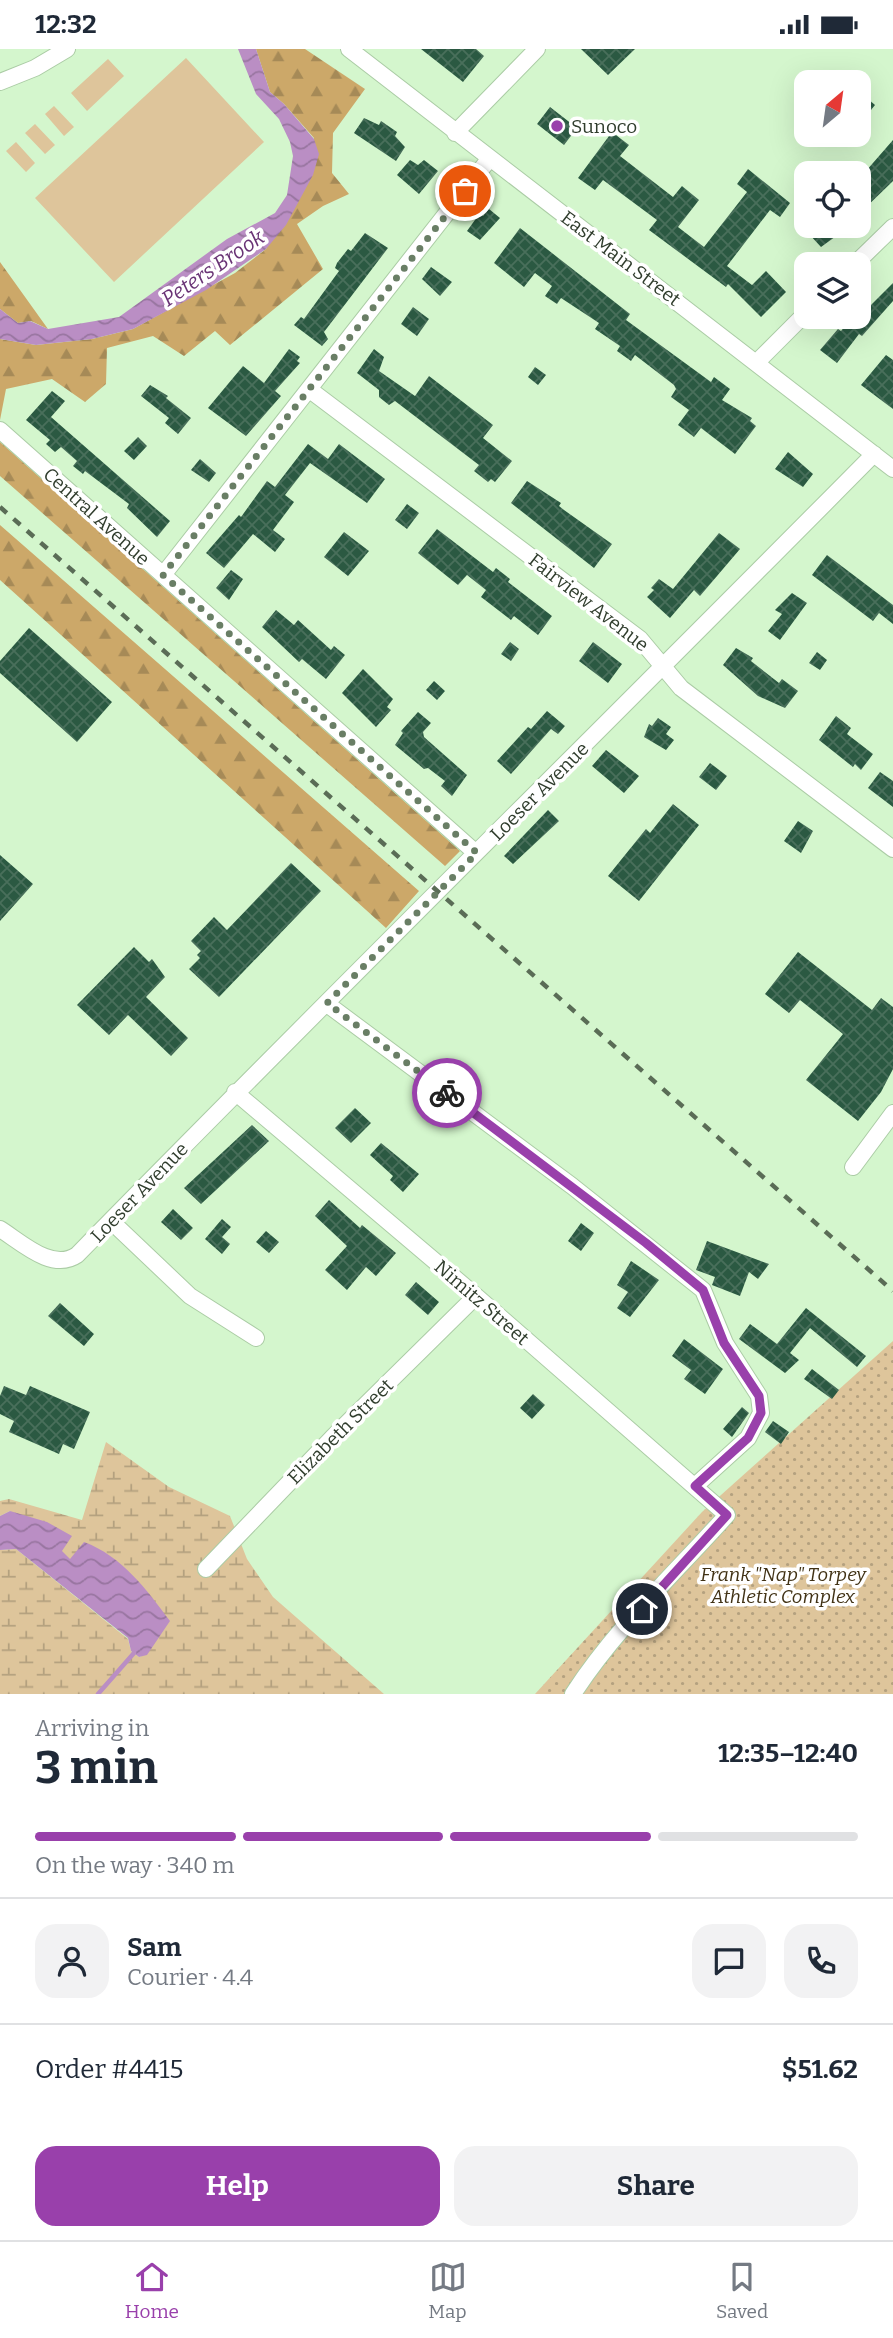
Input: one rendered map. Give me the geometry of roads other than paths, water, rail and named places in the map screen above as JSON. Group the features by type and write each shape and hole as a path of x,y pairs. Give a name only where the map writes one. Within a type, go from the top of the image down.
{"street":[{"path":"0,82 35,68 67,49"},
{"name":"East Main Street","path":"349,49 893,469"},
{"path":"455,133 537,49"},
{"path":"163,575 490,158"},
{"path":"867,252 893,227"},
{"path":"757,362 794,325"},
{"name":"Fairview Avenue","path":"310,390 640,639 681,688 893,849"},
{"name":"Central Avenue","path":"0,429 477,853"},
{"name":"Loeser Avenue","path":"7,1233 41,1255 61,1262 77,1255 235,1092 664,667 874,454"},
{"path":"327,1003 593,1203 703,1290 724,1343 759,1396 761,1413 748,1438 695,1486"},
{"name":"Nimitz Street","path":"235,1092 476,1296 727,1515 588,1671 573,1694"},
{"path":"853,1167 893,1113"},
{"path":"111,1221 190,1296 256,1338"},
{"name":"Elizabeth Street","path":"206,1569 332,1438 476,1296"}],"water":[{"name":"Peters Brook","path":"238,49 256,49 270,92 314,139 319,154 313,175 286,225 266,249 206,290 133,329 92,339 36,345 0,339 0,309 18,323 30,321 48,329 119,317 227,239 275,213 287,195 293,156 290,142 279,119 256,94"},
{"path":"10,1511 47,1522 72,1536 62,1551 70,1559 84,1542 110,1556 133,1575 170,1621 147,1655 139,1657 131,1651 128,1638 16,1549 0,1550 0,1516"}],"waterway":[{"path":"98,1694 134,1653"}],"railway":[{"path":"0,507 893,1291"}],"place":[{"name":"Sunoco","path":"557,126"}],"park label":[{"name":"Frank \"Nap\" Torpey Athletic Complex","path":"783,1585"}]}
